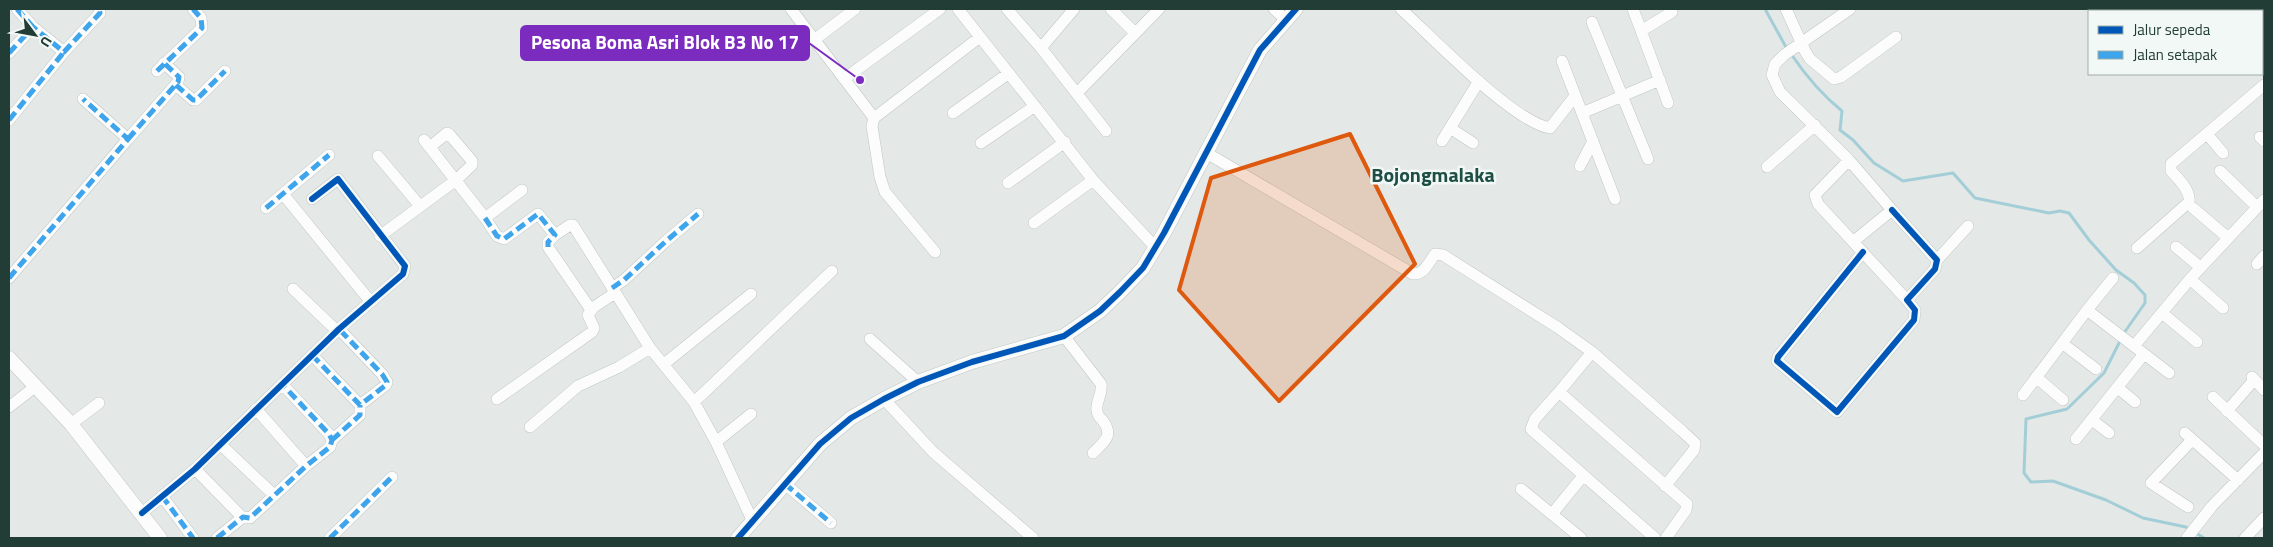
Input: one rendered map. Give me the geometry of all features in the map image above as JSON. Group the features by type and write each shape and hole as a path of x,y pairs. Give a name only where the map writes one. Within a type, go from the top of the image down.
{"street":[{"path":"16,9 33,28 64,52"},
{"path":"9,120 64,52 100,14 99,9"},
{"path":"9,278 176,85 179,77 161,67 202,28 201,18 193,9"},
{"path":"792,9 874,118"},
{"path":"814,40 855,9"},
{"path":"844,79 940,9"},
{"path":"958,9 1094,180 1156,248"},
{"path":"1007,9 1041,48 1106,131"},
{"path":"1041,48 1074,9"},
{"path":"1110,9 1135,34"},
{"path":"1077,93 1159,9"},
{"path":"1274,9 1286,20"},
{"path":"738,538 820,444 851,418 884,398 918,382 972,362 1064,336 1100,311 1133,280 1156,248 1207,147 1260,50 1296,9"},
{"path":"1401,9 1504,103 1541,127 1550,128 1575,96"},
{"path":"1633,9 1668,103"},
{"path":"1786,9 1798,44 1810,59 1834,79 1841,77 1896,37"},
{"path":"1850,9 1784,55 1775,64 1772,75 1780,92 1849,160 1937,260"},
{"path":"1641,31 1672,12"},
{"path":"1592,22 1648,159"},
{"path":"9,53 33,28"},
{"path":"935,252 885,192 872,126 874,118 980,37"},
{"path":"1562,61 1616,199"},
{"path":"176,85 193,100 196,100 225,71"},
{"path":"953,112 1009,73"},
{"path":"1582,113 1660,80"},
{"path":"1442,141 1479,81"},
{"path":"2137,248 2189,202 2190,197 2170,167 2264,85"},
{"path":"83,99 128,139"},
{"path":"981,143 1035,106"},
{"path":"1767,167 1815,125"},
{"path":"1450,128 1473,143"},
{"path":"380,236 456,180 470,168 472,162 450,134 447,133 427,143 456,180 497,236 504,239 538,214 555,235"},
{"path":"2207,134 2223,154"},
{"path":"1580,166 1593,141"},
{"path":"1008,183 1065,142"},
{"path":"1207,147 1413,274 1418,274 1422,271 1435,254 1443,255 1557,327 1592,352 1695,443 1694,450 1666,486"},
{"path":"266,208 329,155"},
{"path":"378,156 420,206"},
{"path":"1849,160 1814,195 1818,204 1854,241 1915,310 1914,320 1837,412 1777,361 1778,357 1863,252"},
{"path":"2134,346 2200,267 2261,204 2220,171"},
{"path":"142,512 195,469 338,330 403,274 405,266 380,236 338,179 312,199"},
{"path":"1034,223 1094,180"},
{"path":"484,218 522,190"},
{"path":"283,194 370,301"},
{"path":"2193,208 2227,237"},
{"path":"1854,241 1892,210"},
{"path":"497,399 592,332 594,328 588,315 591,310 698,214"},
{"path":"591,310 547,246 555,235 570,225 573,225 650,348 694,402 716,442 753,522"},
{"path":"1907,300 1935,269 1937,260 1968,226"},
{"path":"2176,247 2200,267"},
{"path":"694,402 832,271"},
{"path":"2022,395 2113,278"},
{"path":"2190,279 2223,308"},
{"path":"294,288 338,330 387,382 378,393 360,405"},
{"path":"664,364 751,294"},
{"path":"2087,310 2170,373"},
{"path":"2162,313 2197,342"},
{"path":"1064,336 1101,384 1102,392 1096,408 1097,414 1109,433 1108,439 1093,453"},
{"path":"870,339 918,382"},
{"path":"2062,343 2096,369"},
{"path":"530,427 578,386 608,373 650,348"},
{"path":"1592,352 1535,419 1531,429 1655,538"},
{"path":"2076,439 2144,354"},
{"path":"195,469 243,517 250,518 306,466 330,447 332,440 360,415 360,405 312,355"},
{"path":"9,358 71,424 142,512 160,538"},
{"path":"2036,377 2063,400"},
{"path":"2227,411 2253,379 2264,390"},
{"path":"282,384 329,434 332,440"},
{"path":"9,407 36,386"},
{"path":"2118,388 2135,402"},
{"path":"1559,392 1687,504 1686,510 1666,538"},
{"path":"2213,397 2264,445"},
{"path":"884,398 927,447 1033,538"},
{"path":"71,424 99,403"},
{"path":"256,409 306,466"},
{"path":"716,442 751,414"},
{"path":"2092,420 2108,434"},
{"path":"2188,507 2151,483 2189,437 2238,480"},
{"path":"220,444 274,495"},
{"path":"2187,538 2212,506 2264,453"},
{"path":"1552,514 1583,476"},
{"path":"330,538 392,477"},
{"path":"785,484 831,523"},
{"path":"1521,489 1581,538"},
{"path":"162,496 193,538"},
{"path":"216,538 243,517"},
{"path":"2245,538 2264,518"}],"highlighted area":[{"path":"1350,134 1415,264 1279,401 1179,290 1211,178"}],"waterway":[{"path":"1765,9 1787,49"},
{"path":"1791,54 1814,84 1842,111 1840,130 1853,140 1874,163 1903,181 1953,173 1975,198 2049,213 2060,211 2069,213 2089,240 2116,270 2134,283 2145,295 2145,303 2124,333 2104,373 2067,409 2026,419 2024,473 2031,482 2053,481 2106,500 2143,518 2186,527 2204,538"}],"marked path":[{"path":"17,9 33,27"},
{"path":"9,53 33,27 64,52 100,13 99,9"},
{"path":"157,71 202,28 201,18 193,9"},
{"path":"9,120 64,52"},
{"path":"128,139 178,82 179,77 164,63"},
{"path":"176,85 193,100 196,100 225,71"},
{"path":"9,278 128,139 83,99"},
{"path":"266,208 329,155"},
{"path":"485,218 497,236 504,239 538,214 555,235 548,242 548,247"},
{"path":"612,288 624,280 698,214"},
{"path":"312,355 360,405 386,385 387,382 382,374 339,329"},
{"path":"217,538 243,517 250,518 306,466 330,447 332,440 329,434 282,384"},
{"path":"332,440 360,415 360,405"},
{"path":"330,538 392,477"},
{"path":"785,484 831,523"},
{"path":"162,496 193,538"}],"cycle path":[{"path":"738,538 820,444 851,418 918,382 972,362 1064,336 1100,311 1143,268 1164,233 1260,50 1296,9"},
{"path":"142,513 195,469 339,329 403,274 405,266 338,179 312,199"},
{"path":"1863,252 1778,357 1777,361 1837,412 1914,320 1915,310 1907,300 1935,269 1937,260 1892,210"}],"place":[{"name":"Pesona Boma Asri Blok B3 No 17","path":"860,80"}],"district":[{"name":"Bojongmalaka","path":"1433,175"}]}
